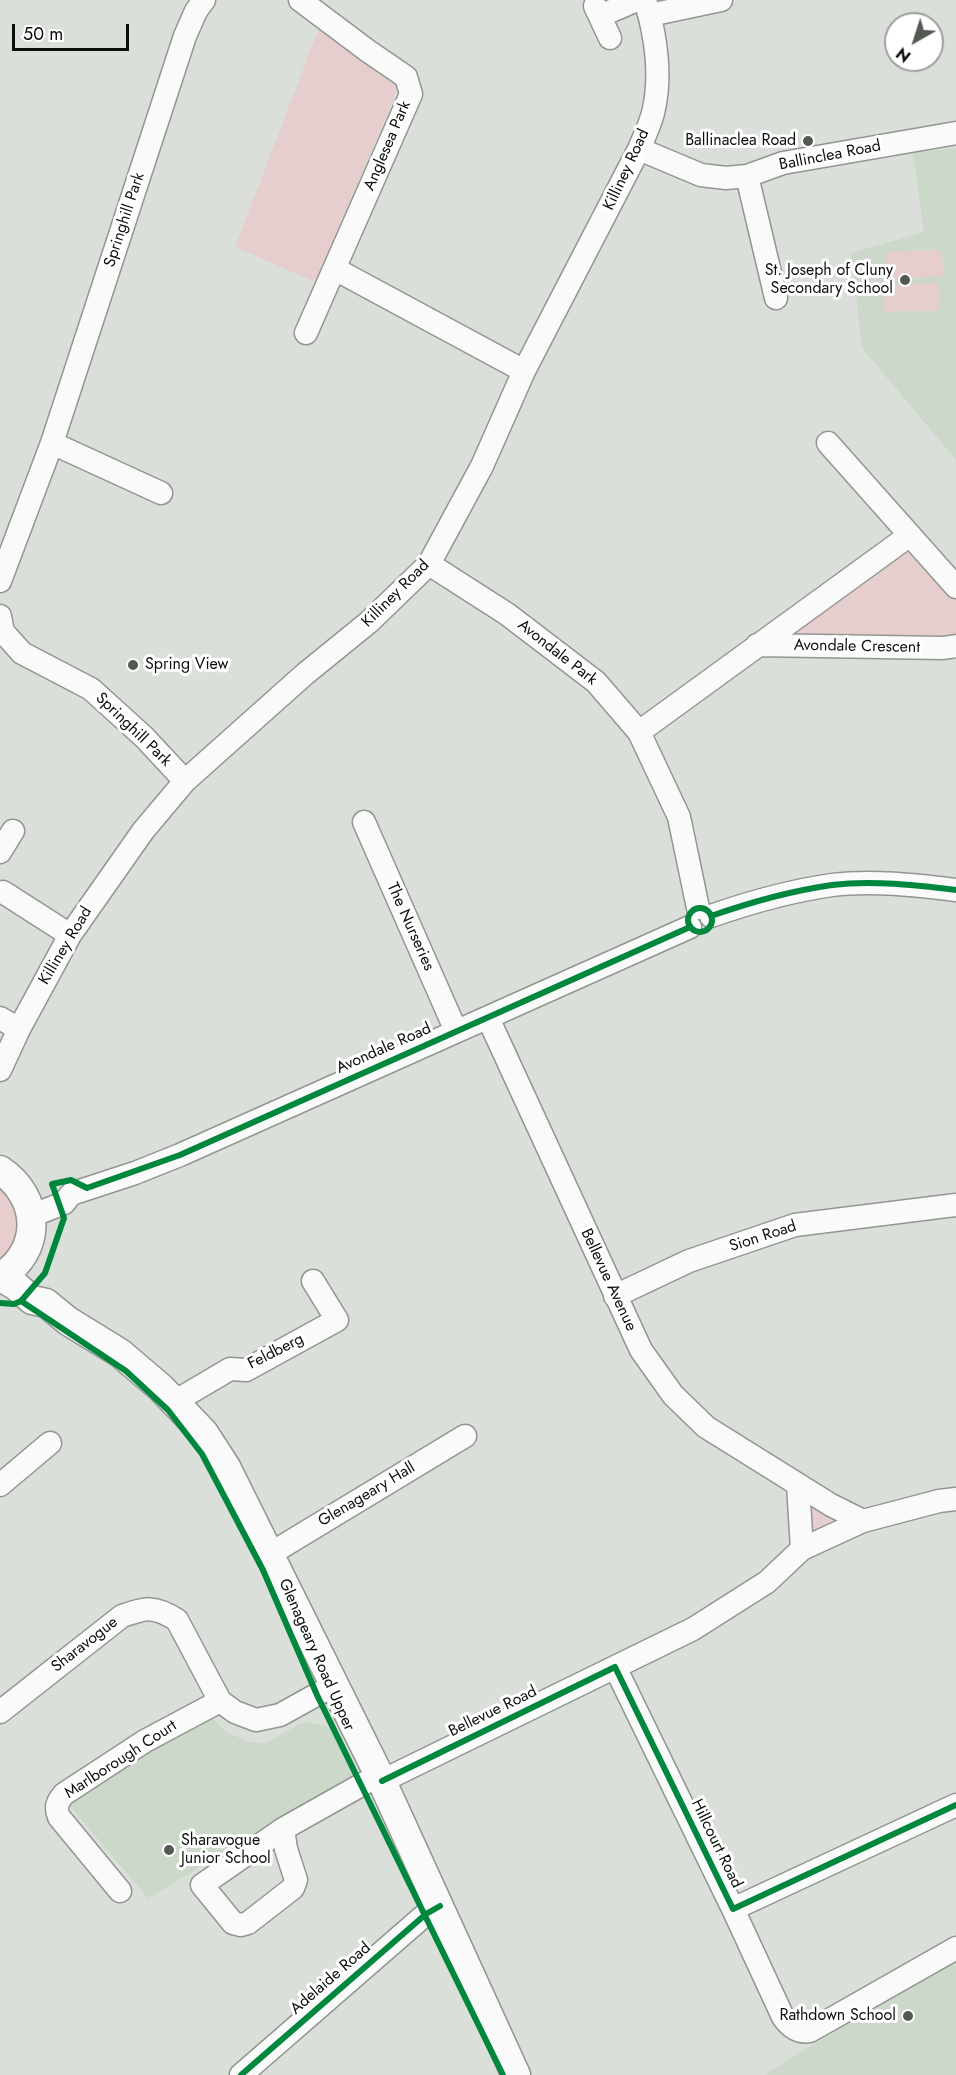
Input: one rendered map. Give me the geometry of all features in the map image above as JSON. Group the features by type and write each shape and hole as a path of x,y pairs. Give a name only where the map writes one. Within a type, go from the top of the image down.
{"main road":[{"path":"0,1170 10,1177 28,1206 32,1229 29,1243 6,1273"},
{"name":"Glenageary Road Upper","path":"6,1273 39,1290 46,1303 68,1321 120,1353 161,1388 204,1433 226,1467 381,1778 516,2075"}],"street":[{"name":"Springhill Park","path":"0,581 51,443 185,36 196,11 204,0"},
{"name":"Anglesea Park","path":"300,0 368,51 406,76 411,94 306,333"},
{"path":"610,38 597,11 644,5 721,0"},
{"name":"Killiney Road","path":"0,1070 10,1023 138,837 186,781 305,674 369,622 429,564 482,466 524,371 639,148 653,113 657,82 655,48 644,5"},
{"name":"Ballinclea Road","path":"639,148 701,175 726,178 747,176 783,163 956,133"},
{"path":"747,176 776,298"},
{"path":"335,269 524,371"},
{"path":"51,443 161,493"},
{"path":"828,443 956,587"},
{"name":"Avondale Crescent","path":"639,732 910,535"},
{"name":"Avondale Park","path":"429,564 507,614 596,682 639,732 679,817 702,916"},
{"name":"Springhill Park","path":"0,616 3,632 22,653 92,689 144,737 186,781"},
{"name":"Avondale Crescent","path":"758,645 944,648 956,646"},
{"name":"The Nurseries","path":"364,822 456,1031"},
{"path":"0,852 13,831"},
{"name":"Avondale Road","path":"28,1206 38,1195 59,1189 71,1194 180,1155 488,1018 702,916 779,895 833,885 923,886 956,890"},
{"path":"3,892 70,935"},
{"name":"Bellevue Avenue","path":"488,1018 641,1350 673,1395 706,1427 831,1505 863,1521"},
{"name":"Sion Road","path":"615,1296 689,1261 795,1225 956,1205"},
{"name":"Feldberg","path":"174,1402 230,1369 246,1370 337,1320 313,1281"},
{"name":"Glenageary Hall","path":"270,1554 465,1436"},
{"path":"0,1485 50,1443"},
{"path":"798,1485 802,1549"},
{"name":"Bellevue Road","path":"283,1829 381,1778 693,1629 767,1582 802,1549 863,1521 934,1502 956,1499"},
{"name":"Sharavogue","path":"0,1712 122,1616 146,1608 166,1612 177,1620 220,1701"},
{"name":"Hillcourt Road","path":"615,1667 787,2023 797,2030 810,2031 956,1948"},
{"path":"220,1701 235,1712 256,1720 280,1716 334,1685"},
{"name":"Marlborough Court","path":"120,1891 59,1817 56,1809 58,1801 64,1794 145,1741 220,1701"},
{"name":"Hillcourt Road","path":"733,1909 956,1804"},
{"name":"Adelaide Road","path":"241,2075 426,1914 440,1906"}],"shaded area":[{"path":"319,28 390,75 396,86 394,98 315,282 235,247"},
{"name":"St. Joseph of Cluny Secondary School","path":"956,148 956,460 862,348 851,253 924,232 913,153"},
{"path":"942,250 943,276 887,279 886,252"},
{"path":"938,283 940,310 884,312 883,285"},
{"path":"902,552 912,553 956,595 956,636 779,638"},
{"path":"0,1179 26,1221 0,1266"},
{"path":"808,1502 844,1519 812,1535"},
{"name":"Sharavogue Junior School","path":"208,1713 226,1732 250,1742 265,1743 308,1722 330,1727 355,1777 148,1898 66,1802"},
{"name":"Rathdown School","path":"956,1958 956,2075 764,2075"}],"cycle path":[{"path":"711,916 771,897 832,885 878,883 956,890"},
{"path":"700,908 709,911 712,920 709,929 700,932 691,929 688,920 691,911 700,908"},
{"path":"87,1188 180,1155 690,927"},
{"path":"0,1303 14,1304 21,1301 45,1273 64,1218 52,1184 71,1180 87,1188"},
{"path":"21,1301 126,1371 168,1410 202,1454 263,1570 317,1695 503,2075"},
{"path":"382,1781 615,1667 733,1909 956,1805"},
{"path":"241,2075 426,1914 440,1906"}],"place":[{"name":"Ballinaclea Road","path":"808,141"},
{"name":"St. Joseph of Cluny Secondary School","path":"905,280"},
{"name":"Spring View","path":"133,665"},
{"name":"Sharavogue Junior School","path":"169,1850"},
{"name":"Rathdown School","path":"908,2016"}]}
